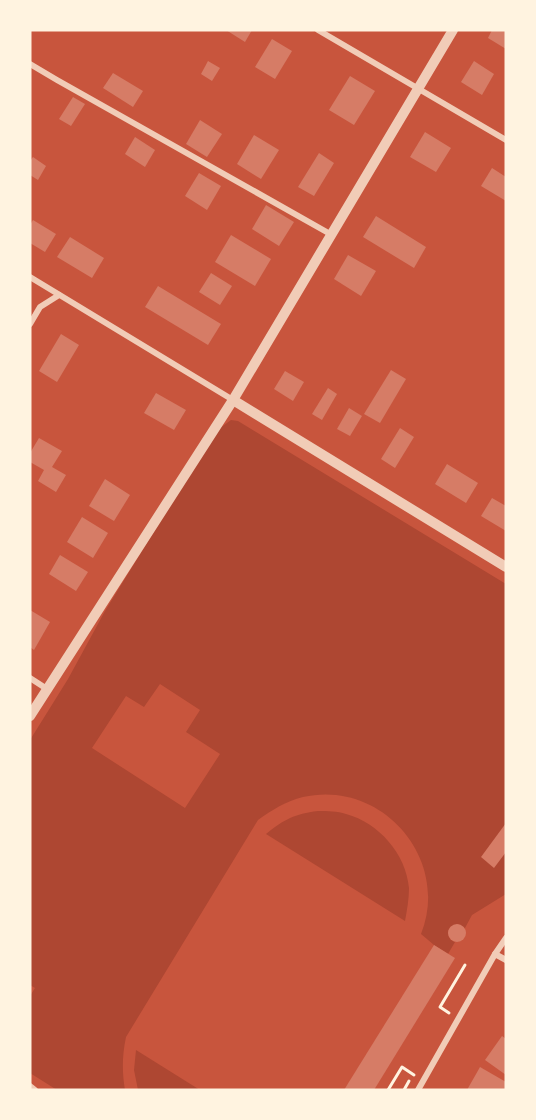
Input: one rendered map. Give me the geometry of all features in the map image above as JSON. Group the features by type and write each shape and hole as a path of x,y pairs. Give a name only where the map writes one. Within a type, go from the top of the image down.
{"street":[{"path":"318,30 506,140"},
{"path":"30,716 232,400 453,30"},
{"path":"30,64 332,235"},
{"path":"30,277 506,567"},
{"path":"30,324 40,308 59,295"},
{"path":"30,678 47,688"},
{"path":"418,1090 506,938"},
{"path":"495,954 506,960"},
{"path":"30,1086 35,1090"}],"path":[{"path":"452,1014 440,1007 465,965"},
{"path":"387,1090 402,1067 423,1081"},
{"path":"404,1090 413,1074"}],"shaded area":[{"path":"231,420 238,421 506,584 506,894 472,915 465,928 458,924 450,927 449,936 455,942 448,954 421,934 428,906 426,878 418,853 403,831 383,813 359,800 332,795 303,797 285,803 258,820 126,1037 123,1064 125,1090 57,1090 30,1073 30,996 35,988 30,985 30,740 68,679 105,611 216,431","holes":["160,684 200,710 186,732 220,754 185,808 92,748 126,696 144,707"]},
{"path":"318,811 339,812 358,818 380,832 389,842 403,863 407,875 409,892 405,921 266,834 290,818"},
{"path":"136,1050 200,1090 138,1090 134,1070"}],"building":[{"path":"226,30 252,30 245,42"},
{"path":"492,30 506,30 506,49 488,38"},
{"path":"272,39 292,51 275,79 255,67"},
{"path":"208,61 220,68 212,81 201,74"},
{"path":"474,61 494,74 482,95 461,82"},
{"path":"113,73 143,91 133,107 103,88"},
{"path":"350,76 375,91 354,125 329,110"},
{"path":"73,97 85,104 71,126 59,119"},
{"path":"200,120 222,134 207,157 186,144"},
{"path":"425,132 451,148 436,172 410,157"},
{"path":"254,135 279,150 261,179 237,164"},
{"path":"135,137 155,150 145,167 125,154"},
{"path":"319,153 334,163 314,196 298,187"},
{"path":"33,157 46,166 38,180 30,175 30,161"},
{"path":"492,168 506,177 506,201 481,186"},
{"path":"199,173 221,186 207,210 185,196"},
{"path":"266,205 294,222 279,246 252,229"},
{"path":"376,216 426,247 414,268 363,237"},
{"path":"33,220 56,234 45,252 30,243 30,225"},
{"path":"231,235 271,259 255,286 215,262"},
{"path":"70,237 104,258 92,278 57,257"},
{"path":"348,255 376,271 361,296 334,279"},
{"path":"211,273 232,286 220,305 199,292"},
{"path":"158,286 221,324 208,345 145,307"},
{"path":"61,334 79,345 57,382 39,371"},
{"path":"391,370 406,379 380,423 364,414"},
{"path":"285,371 304,382 293,401 274,389"},
{"path":"328,388 337,394 322,420 312,414"},
{"path":"156,393 186,410 174,430 144,413"},
{"path":"349,408 362,416 350,436 337,429"},
{"path":"400,428 414,437 395,468 381,459"},
{"path":"39,438 62,451 52,467 66,475 56,492 38,481 44,470 30,462 30,453"},
{"path":"447,464 478,483 466,503 435,484"},
{"path":"105,479 130,495 114,521 89,506"},
{"path":"492,498 506,506 506,531 481,516"},
{"path":"82,517 108,533 93,558 67,542"},
{"path":"60,555 88,572 76,591 49,574"},
{"path":"30,610 50,622 34,650 30,647"},
{"path":"506,823 506,852 494,868 481,857"},
{"path":"457,924 463,927 466,933 463,939 457,942 451,939 448,933 451,927"},
{"path":"434,945 455,958 374,1090 344,1090"},
{"path":"502,1036 506,1039 506,1075 485,1060"},
{"path":"480,1067 506,1082 506,1090 467,1090"}]}
